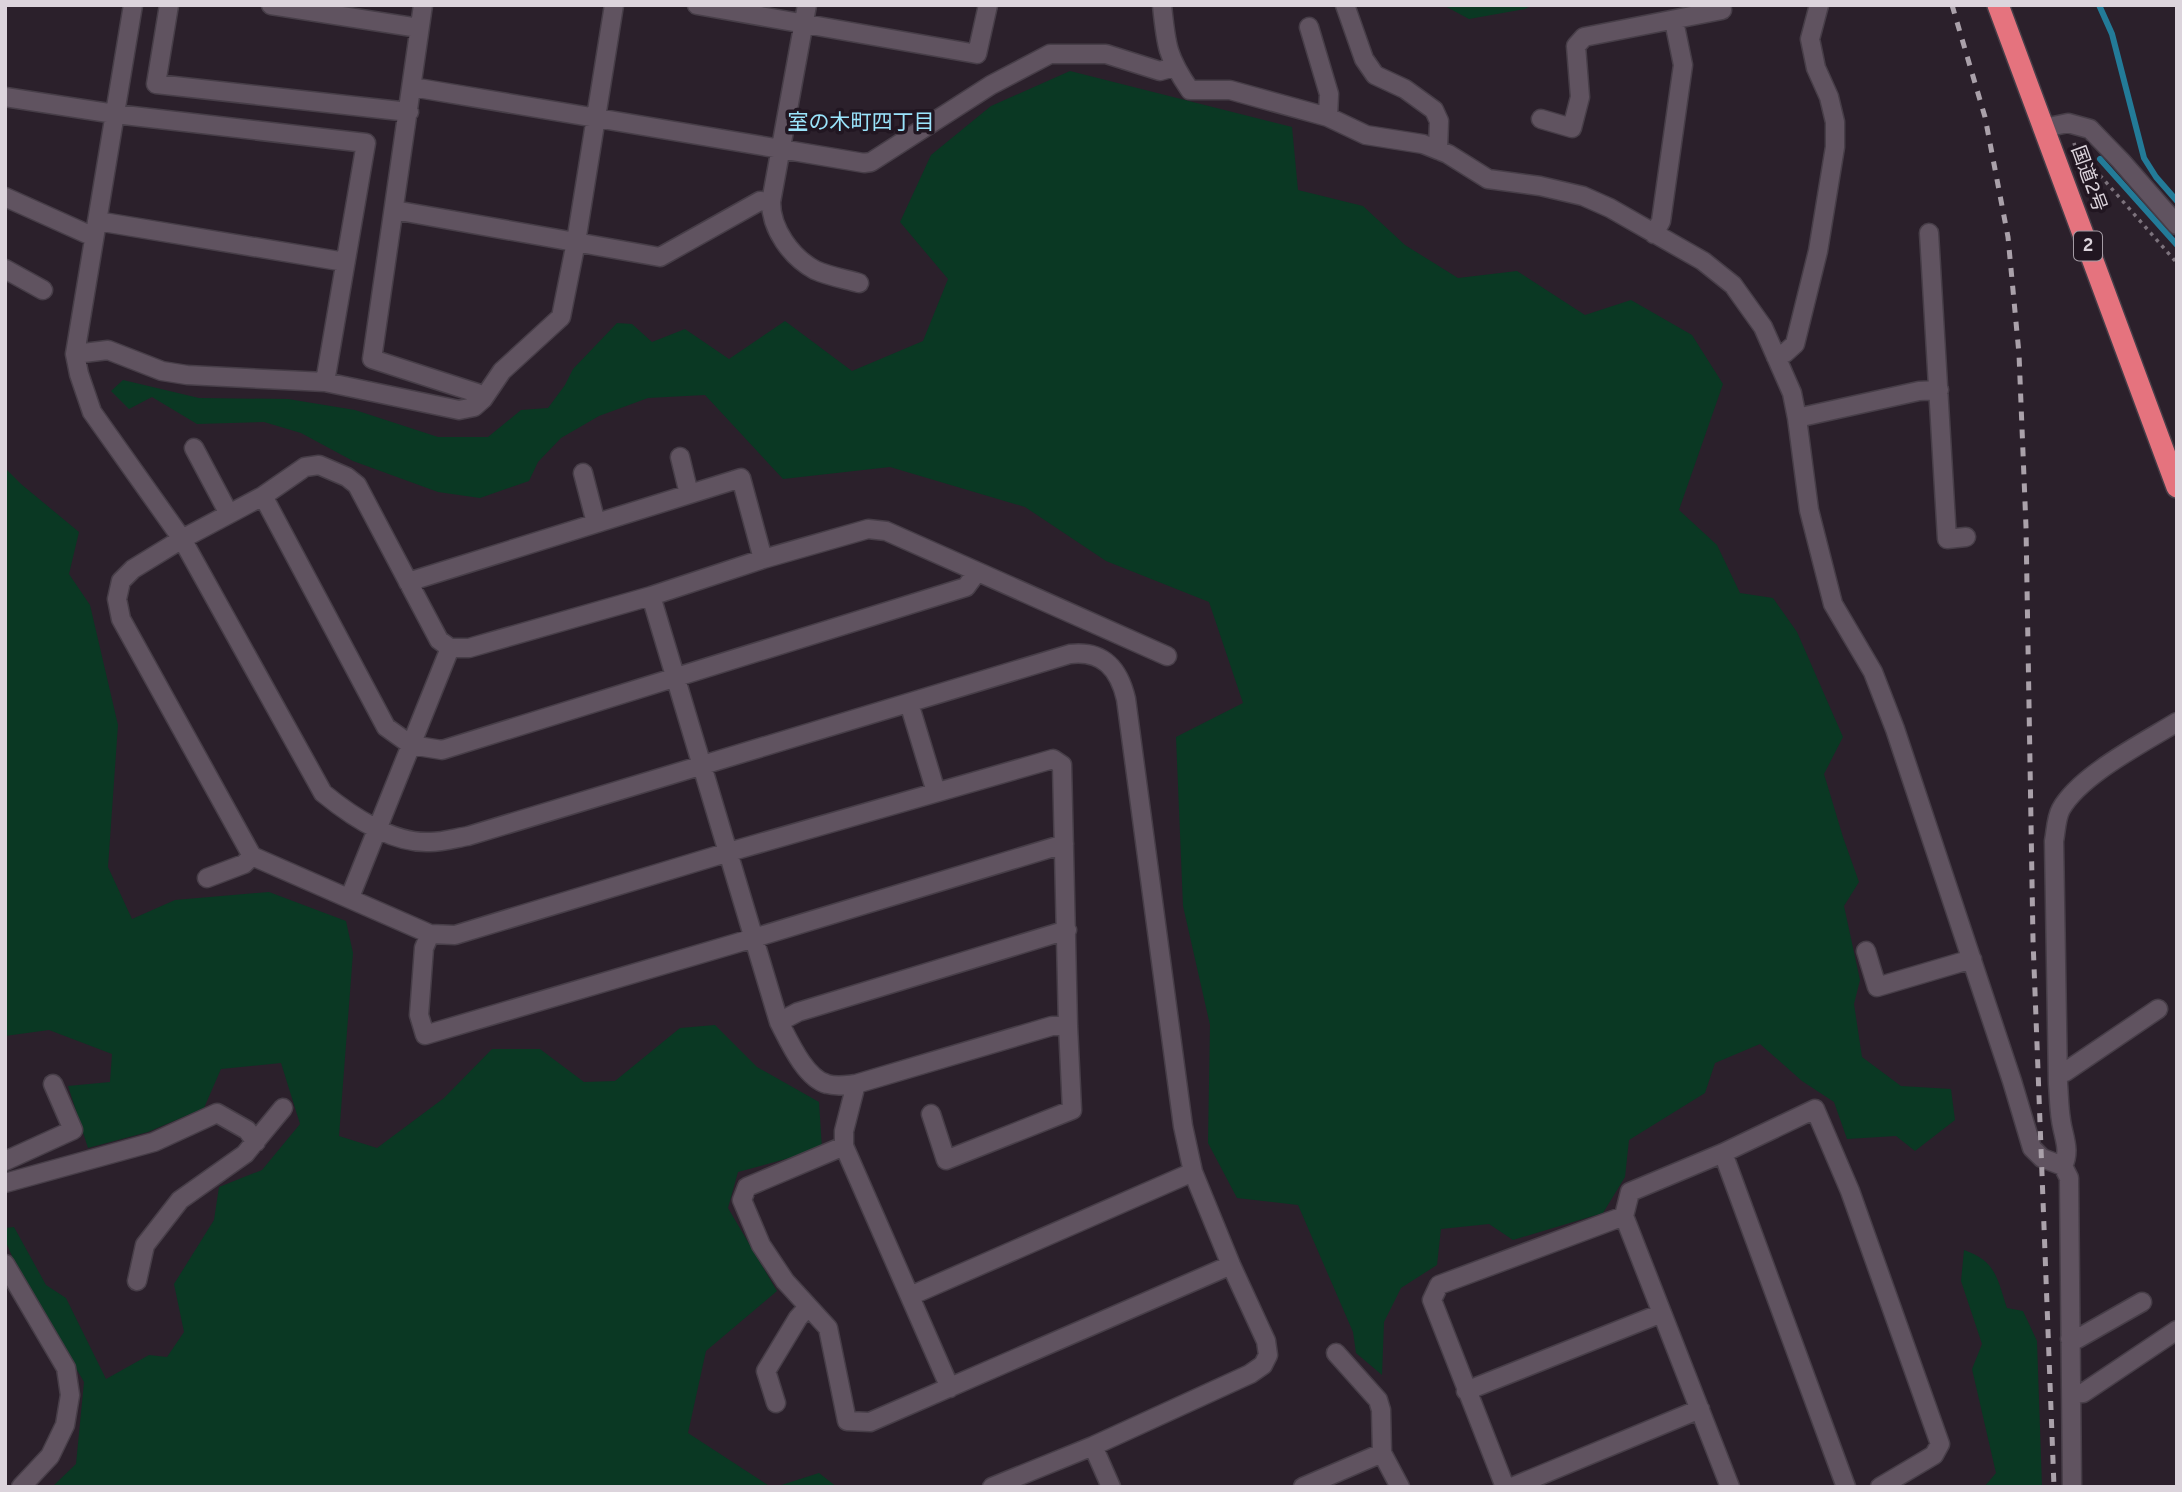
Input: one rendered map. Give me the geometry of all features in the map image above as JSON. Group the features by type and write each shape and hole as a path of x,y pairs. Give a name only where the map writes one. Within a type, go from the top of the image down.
{"highway":[{"name":"国道2号","path":"1998,5 2177,487"}],"street":[{"path":"133,5 75,354 79,374 92,412 182,539 323,793 351,816 405,840 429,842 468,836 1070,654 1083,652 1097,657 1110,665 1121,679 1126,699 1182,1126 1193,1172 1266,1341 1268,1355 1263,1365 1250,1374 1093,1446 992,1487"},
{"path":"169,5 156,84 409,112"},
{"path":"271,5 419,28"},
{"path":"423,5 372,359 477,393 483,399"},
{"path":"75,354 108,350 162,371 187,375 325,382 459,410 474,407 483,399 502,371 561,317 576,242 614,5"},
{"path":"697,5 977,54 988,5"},
{"path":"807,5 771,202 771,216 790,252 816,270 859,283"},
{"path":"1162,5 1167,47 1174,67 1190,90 1230,90 1328,117 1366,135 1423,144 1488,179 1540,186 1583,196 1610,208 1703,261 1733,285 1763,327 1792,393 1809,510 1833,604 1863,653 1877,684 1925,817 2032,1148 2042,1158 2063,1166 2069,1178 2072,1487"},
{"path":"1345,5 1364,59 1375,75 1405,89 1434,110 1439,121 1438,150"},
{"path":"1541,119 1572,128 1580,97 1576,46 1584,37 1722,10 1721,5"},
{"path":"1776,357 1785,354 1795,344 1818,251 1835,147 1835,122 1816,68 1810,39 1818,5"},
{"path":"1654,234 1661,221 1683,65 1674,21"},
{"path":"1309,27 1329,94 1328,117"},
{"path":"412,87 781,150 871,162 991,85 1049,54 1106,54 1160,71 1174,67"},
{"path":"5,97 115,114 366,142 325,382"},
{"path":"2044,128 2068,123 2090,129 2122,161 2177,225"},
{"path":"5,197 96,229 345,262"},
{"path":"394,210 660,257 760,201 771,202"},
{"path":"1929,233 1947,539 1966,537"},
{"path":"5,269 43,290"},
{"path":"1797,418 1919,391 1939,390"},
{"path":"194,448 229,514"},
{"path":"680,457 689,494"},
{"path":"931,1114 946,1160 1072,1110 1062,765 1053,759 729,852 455,936 430,934 251,856 121,620 117,599 121,581 133,569 182,539 263,496 305,467 319,465 347,477 357,485 439,640 450,648 469,648 651,596 763,559 868,529 886,531 1167,656"},
{"path":"583,473 596,523"},
{"path":"408,582 741,478 763,559"},
{"path":"263,496 386,727 411,745 442,750 966,587 976,572"},
{"path":"651,596 704,765 779,1022 791,1047 815,1078 836,1086 856,1084 1052,1026 1068,1026"},
{"path":"1097,657 1109,631"},
{"path":"350,897 450,648"},
{"path":"909,703 936,792"},
{"path":"2063,1166 2067,1147 2060,1118 2058,1074 2054,841 2059,812 2072,792 2091,777 2177,722"},
{"path":"430,934 424,948 418,1015 425,1035 754,939 1064,844"},
{"path":"207,878 244,864 251,856"},
{"path":"779,1022 798,1012 1067,930"},
{"path":"1866,951 1877,987 1972,959"},
{"path":"2058,1074 2065,1072 2158,1009"},
{"path":"5,1161 73,1130 53,1084"},
{"path":"856,1084 844,1131 844,1146 950,1388"},
{"path":"137,1281 145,1245 180,1200 245,1154 284,1108"},
{"path":"1730,1487 1624,1216 1630,1192 1723,1153 1815,1109 1850,1191 1940,1444 1934,1455 1880,1487"},
{"path":"5,1183 154,1142 217,1113 247,1130 256,1142"},
{"path":"844,1146 747,1187 742,1200 761,1245 785,1281 828,1328 847,1421 870,1422 1231,1265"},
{"path":"1723,1153 1846,1487"},
{"path":"910,1296 1193,1172"},
{"path":"1505,1487 1432,1300 1439,1285 1624,1216"},
{"path":"5,1264 66,1368 70,1395 65,1425 50,1456 20,1487"},
{"path":"2070,1339 2077,1339 2142,1301"},
{"path":"776,1403 766,1371 797,1318 808,1307"},
{"path":"1466,1391 1662,1313"},
{"path":"2072,1394 2083,1393 2177,1330"},
{"path":"1336,1353 1378,1400 1381,1410 1382,1453 1400,1487"},
{"path":"1511,1487 1700,1409"},
{"path":"1093,1446 1111,1487"},
{"path":"1303,1487 1382,1453"}],"path":[{"path":"2068,123 2077,153 2090,164 2177,263"}],"green space":[{"path":"1443,5 1532,5 1525,9 1469,19"},
{"path":"1070,71 1292,127 1298,190 1363,206 1405,245 1458,278 1517,271 1585,315 1631,300 1692,335 1723,384 1679,510 1717,545 1740,593 1773,598 1797,632 1843,737 1824,774 1859,882 1844,906 1860,980 1854,1004 1862,1057 1901,1086 1951,1089 1955,1120 1915,1151 1896,1136 1847,1139 1834,1102 1802,1081 1760,1044 1715,1063 1705,1093 1629,1140 1625,1177 1603,1213 1513,1240 1489,1224 1441,1229 1437,1265 1401,1288 1384,1322 1382,1375 1356,1353 1353,1332 1298,1205 1237,1198 1208,1143 1210,1025 1183,906 1176,737 1243,703 1209,602 1106,561 1025,507 890,467 783,479 705,395 648,398 599,416 561,438 538,462 529,481 480,498 438,492 353,461 301,433 264,422 197,424 152,397 129,409 111,391 123,380 199,398 288,399 355,410 438,437 488,437 521,410 548,408 573,369 617,323 632,324 652,342 685,329 729,359 785,321 852,371 923,341 948,279 900,222 931,155 991,106"},
{"path":"5,468 79,532 69,574 90,605 118,725 108,867 132,919 175,900 269,892 346,921 353,953 339,1136 377,1148 444,1098 492,1049 540,1049 584,1082 615,1081 680,1028 715,1025 757,1067 819,1102 822,1149 738,1172 728,1208 777,1291 706,1351 688,1433 771,1487 52,1487 76,1464 84,1382 15,1263 5,1240 5,1228 14,1227 46,1285 66,1298 106,1379 149,1355 167,1357 184,1332 174,1284 214,1220 219,1187 262,1170 300,1124 281,1063 221,1069 204,1108 148,1132 88,1148 68,1086 110,1082 112,1054 49,1030 5,1036"},
{"path":"1964,1250 1975,1254 1989,1265 2007,1308 2023,1311 2037,1341 2042,1487 1984,1487 1996,1473 1972,1369 1982,1344 1961,1281"},
{"path":"819,1473 837,1487 775,1487"}],"waterway":[{"path":"2099,5 2112,34 2144,158 2177,201"},
{"path":"2100,159 2177,245"}],"railway":[{"path":"1952,5 1985,117 2008,237 2019,354 2026,527 2033,940 2054,1487"}],"district":[{"name":"室の木町四丁目","path":"861,123"}]}
